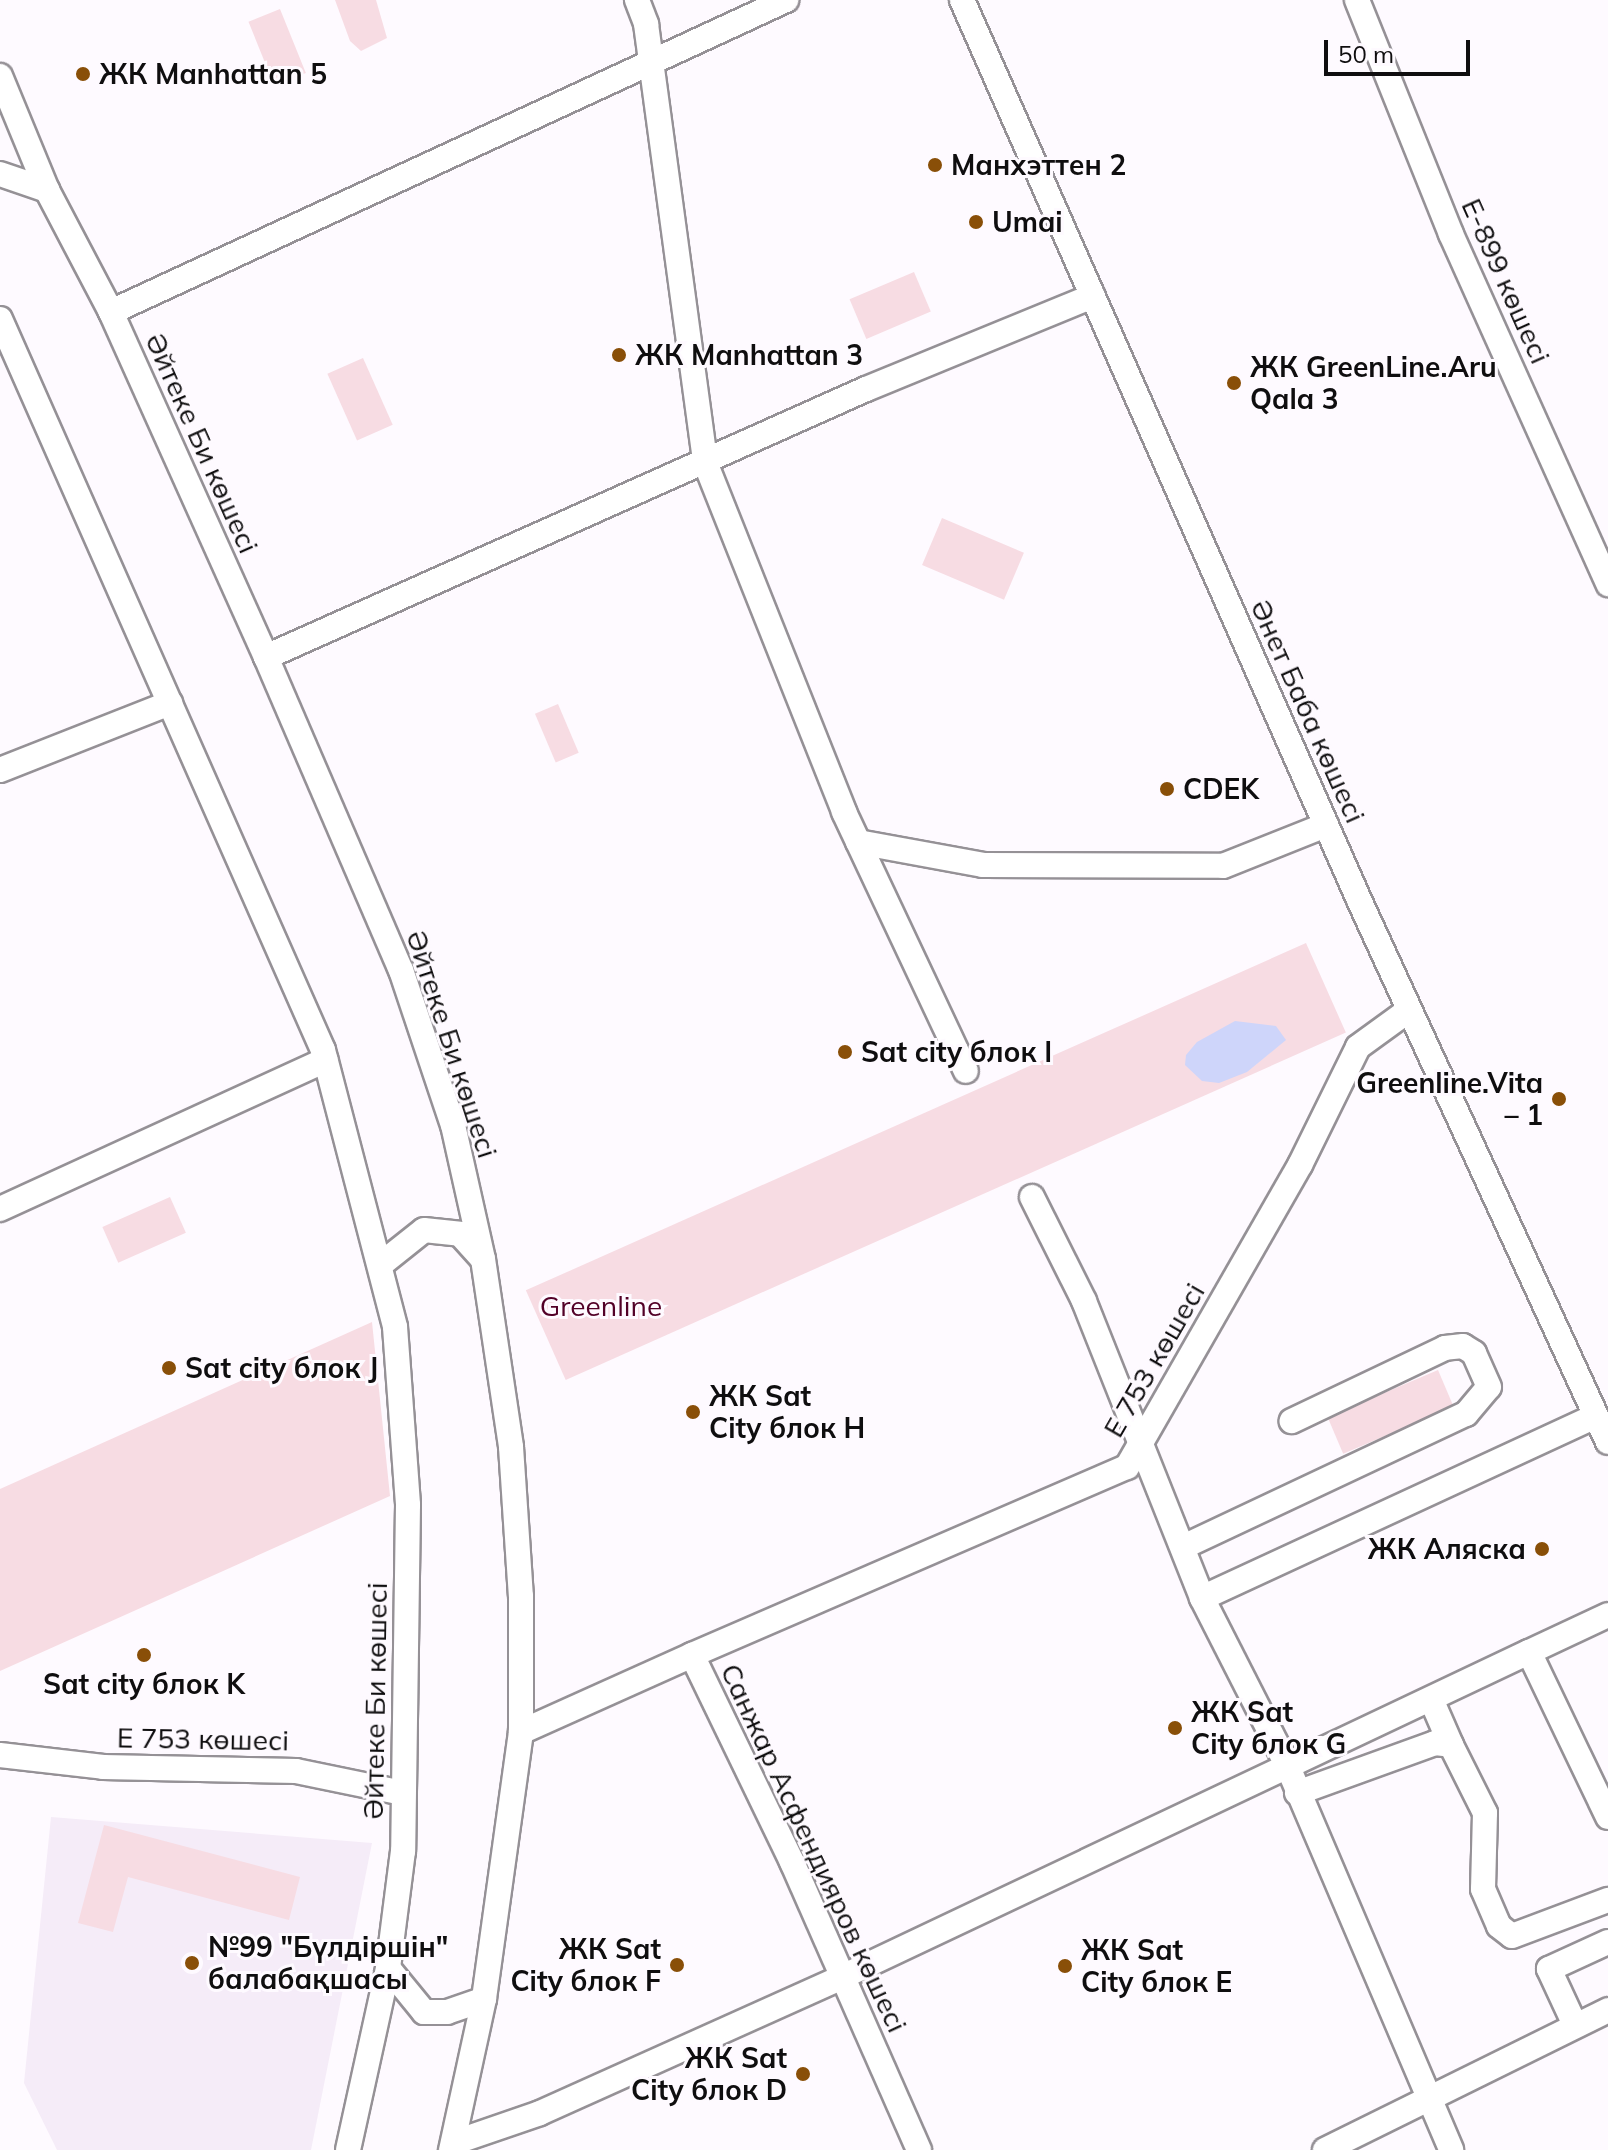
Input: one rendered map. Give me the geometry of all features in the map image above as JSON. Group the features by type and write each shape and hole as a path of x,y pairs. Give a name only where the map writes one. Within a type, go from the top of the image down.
{"street":[{"path":"637,0 646,24 648,61 705,462 858,842 966,1071"},
{"path":"111,312 648,61 786,0"},
{"name":"Әнет Баба көшесі","path":"962,0 1326,825 1608,1442"},
{"name":"Е-899 көшесі","path":"1357,0 1451,234 1608,584"},
{"name":"Әйтеке Би көшесі","path":"0,76 47,190 111,312 266,657 401,970 453,1125 483,1259 511,1447 521,1596 521,1732 484,1999 452,2146"},
{"path":"0,174 47,190"},
{"path":"266,657 705,462 1093,296"},
{"name":"Әйтеке Би көшесі","path":"0,319 325,1060 395,1327 408,1505 403,1851 388,1968 348,2150"},
{"path":"0,770 170,703"},
{"path":"858,842 983,865 1223,866 1326,825"},
{"name":"Е 753 көшесі","path":"692,1655 1127,1467 1300,1165 1358,1047 1409,1010"},
{"path":"0,1209 325,1060"},
{"path":"1032,1197 1084,1301 1143,1443 1202,1598 1288,1767 1451,2150"},
{"path":"380,1265 424,1230 460,1234 483,1259"},
{"path":"1183,1547 1466,1414 1482,1401 1489,1387 1474,1353 1463,1346 1445,1348 1292,1421"},
{"path":"1202,1598 1596,1416"},
{"path":"452,2146 540,2113 842,1977 1608,1615"},
{"path":"1529,1652 1608,1817"},
{"name":"Санжар Асфендияров көшесі","path":"521,1732 692,1655 919,2150"},
{"path":"1431,1699 1485,1813 1483,1889 1499,1926 1512,1936 1608,1900"},
{"path":"1297,1793 1435,1743 1451,1745"},
{"name":"Е 753 көшесі","path":"0,1755 118,1768 296,1771 403,1793"},
{"path":"1575,2025 1549,1969 1608,1942"},
{"path":"388,1968 424,2012 447,2012 484,1999"},
{"path":"1325,2150 1428,2102 1608,2010"}],"shaded area":[{"name":"№99 \"Бүлдіршін\" балабақшасы","path":"51,1817 372,1843 311,2150 57,2150 24,2083"}],"green space":[{"path":"335,0 376,0 387,38 361,51 350,41"},
{"path":"280,9 306,73 274,86 248,22"},
{"path":"914,272 931,312 866,339 850,299"},
{"path":"363,358 393,425 357,441 327,374"},
{"path":"942,518 1024,553 1004,600 922,565"},
{"path":"558,704 579,753 556,763 535,714"},
{"name":"Greenline","path":"1306,943 1346,1033 566,1380 526,1290"},
{"path":"170,1197 186,1233 118,1263 102,1227"},
{"path":"372,1322 390,1496 0,1671 0,1489"},
{"path":"1438,1370 1454,1407 1343,1454 1328,1417"},
{"path":"104,1825 300,1877 289,1920 128,1877 113,1932 78,1923"}],"water":[{"path":"1235,1021 1276,1026 1286,1040 1247,1072 1219,1083 1202,1081 1185,1065 1186,1055 1197,1042"}],"place":[{"name":"ЖК Manhattan 5","path":"83,74"},
{"name":"Манхэттен 2","path":"935,165"},
{"name":"Umai","path":"976,222"},
{"name":"ЖК Manhattan 3","path":"619,355"},
{"name":"ЖК GreenLine.Aru Qala 3","path":"1234,383"},
{"name":"CDEK","path":"1167,789"},
{"name":"Sat city блок I","path":"845,1052"},
{"name":"Greenline.Vita – 1","path":"1559,1099"},
{"name":"Sat city блок J","path":"169,1368"},
{"name":"ЖК Sat City блок H","path":"693,1412"},
{"name":"ЖК Аляска","path":"1542,1549"},
{"name":"Sat city блок K","path":"144,1655"},
{"name":"ЖК Sat City блок G","path":"1175,1728"},
{"name":"№99 \"Бүлдіршін\" балабақшасы","path":"192,1963"},
{"name":"ЖК Sat City блок F","path":"677,1965"},
{"name":"ЖК Sat City блок E","path":"1065,1966"},
{"name":"ЖК Sat City блок D","path":"803,2074"}]}
